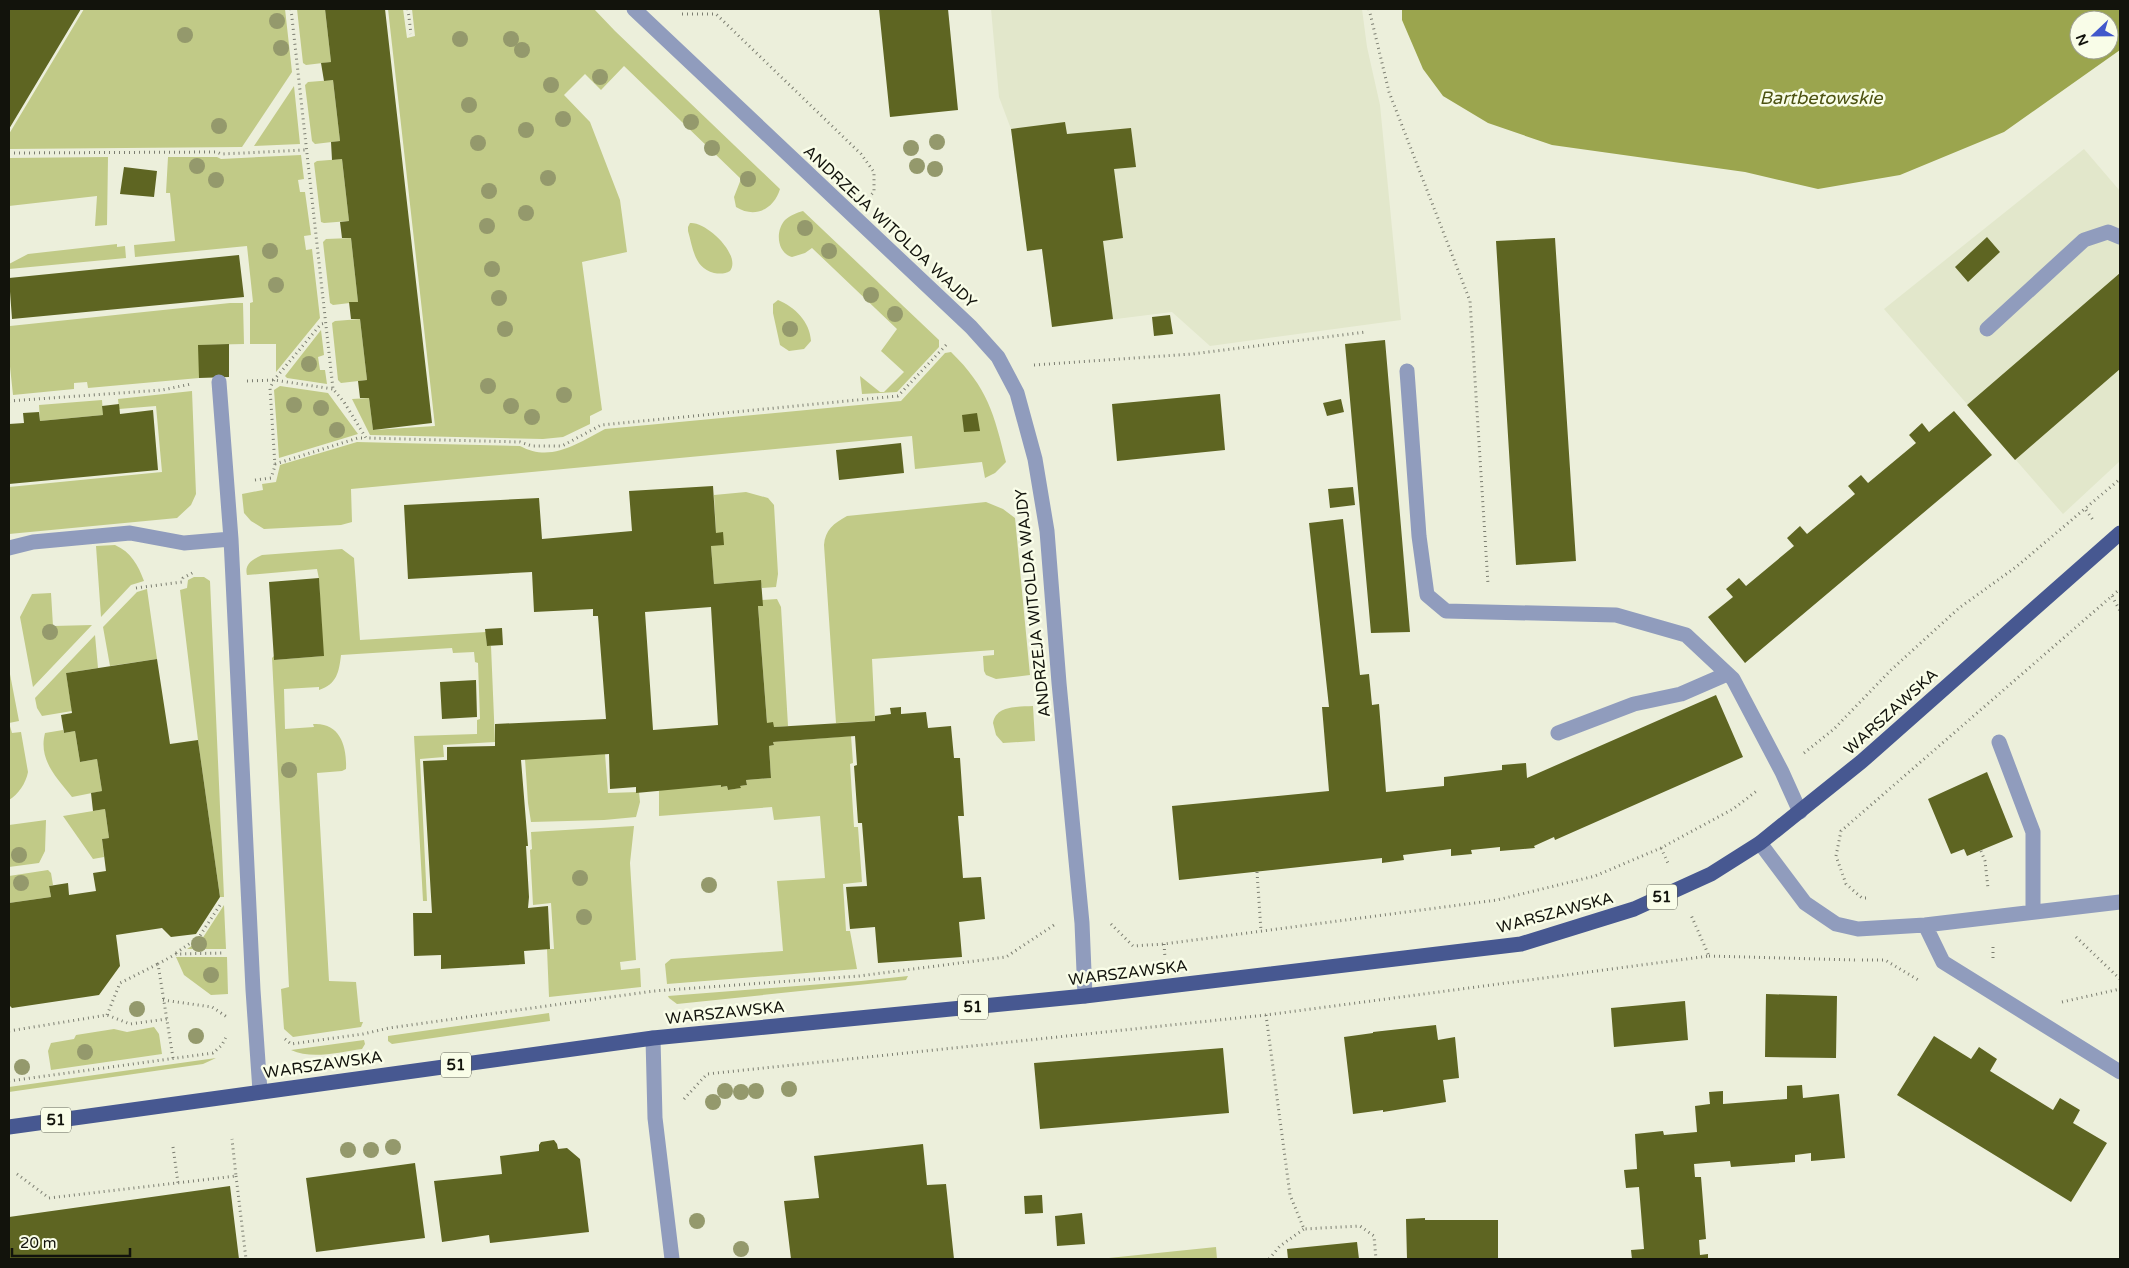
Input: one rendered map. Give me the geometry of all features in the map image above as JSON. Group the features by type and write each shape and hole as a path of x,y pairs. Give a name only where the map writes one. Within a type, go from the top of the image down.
{"main road":[{"name":"WARSZAWSKA","path":"9,1127 653,1038 1085,996 1521,944 1634,909 1680,890 1711,874 1760,842 1861,762 2120,533"}],"street":[{"name":"ANDRZEJA WITOLDA WAJDY","path":"634,9 971,327 998,356 1017,393 1035,459 1047,531 1059,683 1082,923 1085,996"},
{"path":"1987,329 2084,240 2108,232 2120,237"},
{"path":"1407,371 1419,536 1427,596 1446,611 1616,615 1686,635 1733,679 1782,772 1800,812"},
{"path":"219,382 231,539 253,990 260,1091"},
{"path":"9,548 33,542 130,533 184,544 231,539"},
{"path":"1558,732 1634,704 1681,694 1727,674"},
{"path":"1999,742 2033,832 2033,912"},
{"path":"1760,842 1805,903 1836,924 1858,929 1925,925 2120,902"},
{"path":"1925,925 1943,962 2120,1072"},
{"path":"653,1038 656,1118 672,1259"}],"path":[{"path":"291,9 333,389 344,402 366,438"},
{"path":"408,9 411,34"},
{"path":"1369,9 1389,92 1470,301 1489,612"},
{"path":"676,14 697,16 716,14 860,154 874,172 874,192 850,213"},
{"path":"9,153 217,152 221,154 306,150"},
{"path":"226,482 271,478 275,464 270,388 274,380 321,324 326,323"},
{"path":"1033,366 1192,354 1366,332"},
{"path":"944,335 956,347"},
{"path":"275,464 358,438 520,442 532,446 562,446 601,425 898,396 950,341"},
{"path":"9,401 162,390 193,383 219,382 274,380 333,389"},
{"path":"1107,920 1133,946 1261,931 1497,900 1596,876 1661,848 1732,808 1782,772 1834,729 1891,670 1959,608 2016,567 2120,479"},
{"path":"1871,899 1862,898 1846,884 1836,856 1841,831 2120,589"},
{"path":"2112,596 2120,611"},
{"path":"1661,848 1709,956"},
{"path":"1981,851 1985,861 1988,889 2033,884"},
{"path":"1257,872 1261,931"},
{"path":"107,1015 120,983 176,954 199,937 221,902"},
{"path":"284,1038 291,1044 363,1034 389,1028 654,991 859,976 962,964 1006,957 1044,930 1056,924"},
{"path":"2075,936 2120,979"},
{"path":"1996,942 1992,946 1993,960 1996,965"},
{"path":"176,954 231,953"},
{"path":"682,1100 707,1074 1266,1015 1709,956 1885,960 1927,985"},
{"path":"158,964 172,1058"},
{"path":"2054,1004 2120,989"},
{"path":"9,1031 107,1015 130,1024 167,1019"},
{"path":"1266,1015 1290,1195 1304,1229"},
{"path":"9,1081 213,1053 222,1045 228,1034 228,1018 234,1017"},
{"path":"232,1139 246,1259"},
{"path":"173,1147 178,1183"},
{"path":"18,1174 49,1198 236,1176"},
{"path":"1269,1259 1280,1246 1304,1229 1360,1226 1374,1236 1376,1259"}],"shaded area":[{"path":"84,9 285,9 292,72 242,147 9,149 9,134"},
{"path":"297,9 325,9 331,62 306,65 303,63"},
{"path":"388,9 403,9 407,38 415,36 412,9 594,9 780,189 773,202 763,210 750,212 736,207 734,197 741,179 624,66 601,90 585,74 564,95 590,122 620,200 627,252 582,262 602,410 590,416 590,424 563,437 543,439 370,435 352,399 369,398 373,430 435,426"},
{"path":"991,9 1362,9 1367,47 1380,105 1401,320 1210,346 1172,312 1052,327 1042,249 1027,251 1011,129 999,97"},
{"path":"333,80 340,141 315,144 312,141 305,85 308,82"},
{"path":"294,86 300,144 254,146"},
{"path":"2084,149 2120,191 2120,461 2063,514 1884,309"},
{"path":"301,155 304,179 298,180 300,192 305,192 311,235 304,236 306,250 312,249 320,318 276,372 276,344 250,344 250,303 253,302 247,246 135,257 134,245 175,241 170,193 166,193 168,157 217,157 221,159"},
{"path":"108,157 107,225 95,226 97,196 9,206 9,158"},
{"path":"342,159 349,221 324,223 321,222 314,163 317,161"},
{"path":"803,211 939,340 939,347 897,392 862,394 860,376 880,392 884,392 904,372 881,351 897,329 812,248 805,253 792,257 783,251 779,241 782,225 789,217"},
{"path":"690,223 705,227 727,248 731,256 732,264 730,271 722,274 714,273 702,267 695,256 691,244 688,231"},
{"path":"351,238 358,302 333,305 330,303 323,242 326,239"},
{"path":"117,244 117,247 125,246 126,258 9,269 9,264 28,254"},
{"path":"778,300 796,311 805,322 811,341 804,349 789,351 780,345 773,313 773,304"},
{"path":"243,303 244,344 199,345 199,378 88,388 87,382 74,383 74,389 13,395 9,357 9,320 10,326"},
{"path":"360,319 367,380 341,383 338,380 332,323 335,321"},
{"path":"321,330 324,355 318,357 320,370 325,370 327,384 287,378 285,376"},
{"path":"951,352 974,378 988,402 1002,445 1006,462 995,473 985,478 982,462 915,469 912,436 351,489 352,522 341,525 264,529 251,521 244,513 242,494 263,490 262,484 276,482 280,465 357,442 520,446 531,451 553,452 574,445 605,429 901,401 945,353"},
{"path":"280,386 328,393 358,434 279,458 274,390"},
{"path":"192,391 196,494 191,505 177,518 9,534 9,487 162,472 156,406 119,409 118,399"},
{"path":"102,400 103,415 40,421 39,405"},
{"path":"746,492 768,498 774,505 778,574 776,587 762,588 760,580 714,584 711,546 716,533 714,495"},
{"path":"986,502 1003,509 1015,518 1030,675 996,679 986,675 983,656 994,655 994,650 872,659 875,721 836,723 824,545 828,531 834,524 847,516"},
{"path":"115,545 125,551 133,560 144,581 131,585 101,617 96,546"},
{"path":"342,549 354,558 360,640 486,632 487,646 491,646 495,742 443,745 444,757 420,759 427,901 423,901 414,736 477,734 477,720 480,719 478,663 475,662 474,652 453,653 452,648 341,655 336,677 325,687 319,690 319,687 284,689 285,729 314,727 313,724 322,724 330,727 340,737 345,752 346,769 317,773 329,981 356,982 360,1022 363,1022 361,1027 293,1037 284,1029 281,989 289,987 272,658 274,656 274,660 323,656 319,579 317,569 247,575 246,571 250,562 262,555"},
{"path":"194,577 204,577 210,581 224,897 220,897 198,740 180,590 187,588 188,580"},
{"path":"147,589 157,659 110,666 103,627 137,592"},
{"path":"51,593 53,626 92,625 33,687 20,617 32,594"},
{"path":"777,599 781,607 788,726 774,727 767,723 758,606 762,606 762,600"},
{"path":"95,635 98,668 66,673 72,711 42,716 37,708 35,698"},
{"path":"9,669 19,721 9,723"},
{"path":"1033,706 1035,741 1003,743 996,735 993,723 998,713 1008,708"},
{"path":"9,723 12,733 21,732 28,772 21,788 9,800"},
{"path":"63,730 64,733 75,731 80,762 97,759 102,791 72,797 55,776 44,752 45,733"},
{"path":"851,736 853,763 850,764 854,827 858,827 862,882 843,884 846,931 850,931 857,969 667,984 665,964 671,959 783,951 777,881 825,878 820,816 774,820 772,807 659,816 659,791 662,789 721,785 722,787 727,786 728,790 740,788 740,786 747,785 746,780 771,778 769,746 774,745 773,742"},
{"path":"605,754 608,793 639,792 640,802 636,817 531,822 525,759"},
{"path":"105,809 109,838 102,839 104,857 93,859 63,816"},
{"path":"46,820 45,851 39,863 9,867 9,825"},
{"path":"634,826 630,863 636,960 620,962 621,970 640,968 641,987 549,997 547,949 554,949 551,903 533,905 531,832"},
{"path":"48,870 51,873 53,885 49,886 51,897 9,903 9,876"},
{"path":"224,905 226,949 187,949 202,939"},
{"path":"176,957 227,957 228,994 211,995 184,975"},
{"path":"908,976 906,980 677,1004 668,996 861,981"},
{"path":"549,1013 550,1021 392,1044 388,1041 388,1036"},
{"path":"154,1027 159,1034 162,1054 51,1070 48,1051 51,1043 74,1039 76,1035 114,1029 127,1032"},
{"path":"364,1040 365,1044 362,1049 335,1053 317,1055 291,1050"},
{"path":"216,1058 203,1064 9,1092 9,1087"},
{"path":"1216,1247 1217,1259 1099,1259"}],"water":[{"name":"Bartbetowskie","path":"1402,9 2120,9 2119,51 2119,10 2069,10 2069,60 2106,60 2004,132 1900,175 1818,189 1745,172 1552,145 1488,123 1443,96 1423,69 1402,20"}],"building":[{"path":"9,9 81,9 9,129"},
{"path":"325,9 385,9 432,423 373,430 369,398 360,398 358,381 367,380 360,319 351,319 349,302 358,302 351,238 342,238 340,222 349,221 342,159 332,160 331,142 340,141 333,80 324,81 321,63 331,62"},
{"path":"879,9 948,9 958,110 890,117"},
{"path":"1065,122 1067,134 1131,128 1136,167 1114,169 1123,238 1103,241 1113,319 1052,327 1042,249 1027,251 1011,129"},
{"path":"124,167 157,171 154,197 120,194"},
{"path":"1987,237 2000,252 1968,282 1955,267"},
{"path":"1555,238 1576,561 1516,565 1496,241"},
{"path":"239,255 244,297 12,319 9,278"},
{"path":"2120,273 2120,369 2015,460 1967,405"},
{"path":"1170,315 1173,334 1154,336 1152,317"},
{"path":"1385,340 1410,632 1371,633 1345,344"},
{"path":"229,344 229,377 199,378 198,345"},
{"path":"1220,394 1225,450 1117,461 1112,404"},
{"path":"1341,399 1344,412 1327,416 1323,403"},
{"path":"119,404 120,414 153,410 158,470 9,484 9,424 24,423 23,413 39,412 40,421 103,415 102,406"},
{"path":"1954,411 1992,455 1745,663 1708,617 1733,597 1726,589 1739,578 1746,586 1794,546 1787,538 1800,526 1807,534 1855,494 1848,486 1861,475 1868,483 1916,443 1909,435 1922,423 1929,432"},
{"path":"977,413 980,431 964,432 962,415"},
{"path":"901,443 904,473 839,480 836,450"},
{"path":"713,486 716,533 723,532 724,545 711,546 714,584 761,580 763,606 758,606 767,723 773,722 774,727 875,721 875,716 891,714 890,708 901,707 901,714 926,712 928,728 951,726 954,758 960,758 964,816 958,816 963,878 981,877 985,919 959,922 962,957 878,963 875,927 850,929 846,887 867,886 862,823 858,823 854,766 857,765 855,736 773,742 774,745 769,746 771,778 746,780 747,785 728,790 727,786 721,787 721,785 636,793 636,787 610,789 609,754 521,760 528,846 526,846 528,908 548,906 550,949 524,951 525,964 441,969 441,955 414,956 413,913 432,913 423,761 447,760 447,747 495,746 495,724 606,719 598,616 593,616 593,609 534,612 532,572 408,579 404,505 539,498 542,539 632,531 629,491","holes":["711,607 718,725 653,730 645,612"]},
{"path":"1353,487 1355,505 1330,508 1328,489"},
{"path":"1343,519 1360,675 1369,674 1372,705 1379,704 1386,792 1444,786 1444,777 1502,770 1502,765 1526,763 1527,778 1716,695 1743,757 1555,840 1554,837 1534,846 1535,848 1500,851 1500,847 1471,850 1472,854 1451,856 1451,849 1403,855 1404,860 1382,863 1382,858 1179,880 1172,806 1329,791 1322,707 1329,707 1309,523"},
{"path":"319,578 324,656 274,660 269,582"},
{"path":"502,628 503,645 487,646 485,629"},
{"path":"157,659 170,744 198,740 220,897 196,934 171,937 162,928 116,935 120,966 99,995 12,1008 9,1005 9,903 51,897 49,886 68,883 69,895 96,891 93,873 106,871 102,839 109,838 105,809 93,811 91,793 102,791 97,759 80,762 75,731 64,733 61,715 72,713 66,673"},
{"path":"476,680 477,717 442,719 440,682"},
{"path":"1987,772 2013,837 1967,856 1964,849 1951,854 1928,799"},
{"path":"1766,994 1837,996 1836,1058 1765,1057"},
{"path":"1685,1001 1688,1040 1614,1047 1611,1008"},
{"path":"1436,1025 1438,1040 1455,1037 1459,1078 1443,1080 1446,1102 1383,1112 1383,1110 1353,1114 1344,1037"},
{"path":"1934,1036 1971,1059 1979,1047 1997,1059 1990,1071 2053,1110 2060,1098 2080,1110 2073,1123 2107,1143 2071,1202 1897,1095"},
{"path":"1223,1048 1229,1113 1040,1129 1034,1063"},
{"path":"1802,1085 1803,1098 1839,1094 1845,1158 1811,1161 1811,1153 1795,1155 1795,1162 1731,1167 1730,1161 1694,1164 1695,1177 1701,1177 1706,1239 1699,1240 1700,1255 1708,1254 1708,1259 1632,1259 1631,1250 1644,1249 1639,1187 1626,1188 1624,1170 1637,1169 1635,1134 1663,1131 1664,1135 1697,1132 1695,1106 1710,1104 1709,1092 1723,1091 1723,1104 1787,1099 1787,1086"},
{"path":"554,1140 558,1149 567,1148 580,1159 589,1232 490,1243 489,1235 442,1242 434,1181 502,1174 500,1156 539,1151 541,1142"},
{"path":"923,1144 927,1185 946,1184 954,1259 791,1259 784,1201 819,1198 814,1156"},
{"path":"415,1163 425,1238 316,1252 306,1178"},
{"path":"230,1186 239,1259 9,1259 9,1217"},
{"path":"1042,1195 1043,1213 1025,1214 1024,1196"},
{"path":"1082,1213 1085,1244 1057,1246 1055,1216"},
{"path":"1425,1218 1425,1220 1498,1220 1498,1259 1407,1259 1406,1219"},
{"path":"1357,1242 1359,1259 1288,1259 1287,1249"}]}
